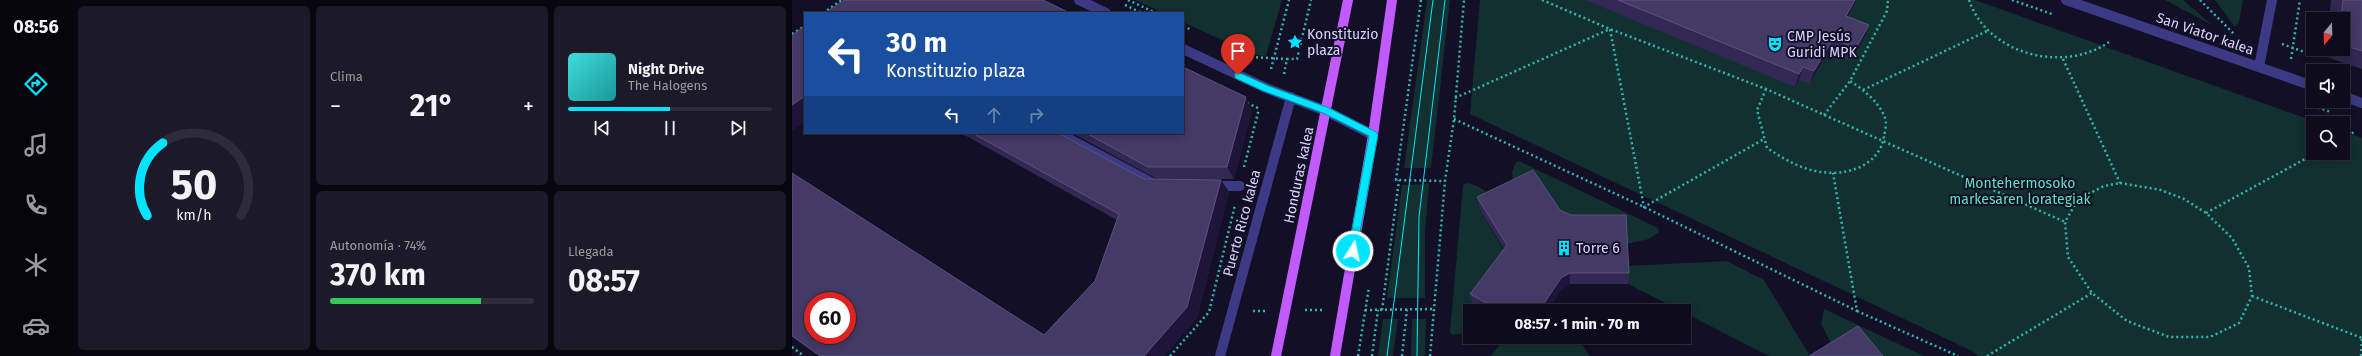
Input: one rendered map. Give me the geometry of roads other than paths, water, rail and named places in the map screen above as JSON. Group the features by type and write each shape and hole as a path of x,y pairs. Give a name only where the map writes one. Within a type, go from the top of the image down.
{"main road":[{"name":"Honduras kalea","path":"1276,356 1348,0"},
{"path":"1335,356 1373,135 1392,0"}],"street":[{"path":"1079,0 1104,12"},
{"name":"San Viator kalea","path":"2066,0 2306,83"},
{"path":"2259,67 2272,0"},
{"path":"1184,49 1266,88 1326,111 1373,135"},
{"name":"Puerto Rico kalea","path":"1220,356 1291,97"},
{"path":"2350,99 2362,103"},
{"path":"1060,134 1156,186 1164,186"},
{"path":"1202,186 1240,186"}],"tram line":[{"path":"1387,356 1433,0"},
{"path":"1417,356 1419,217 1445,0"}],"place":[{"name":"Konstituzio plaza","path":"1295,42"},
{"name":"CMP Jesús Guridi MPK","path":"1775,44"},
{"name":"Torre 6","path":"1564,248"}],"park label":[{"name":"Montehermosoko markesaren lorategiak","path":"2020,192"}]}
